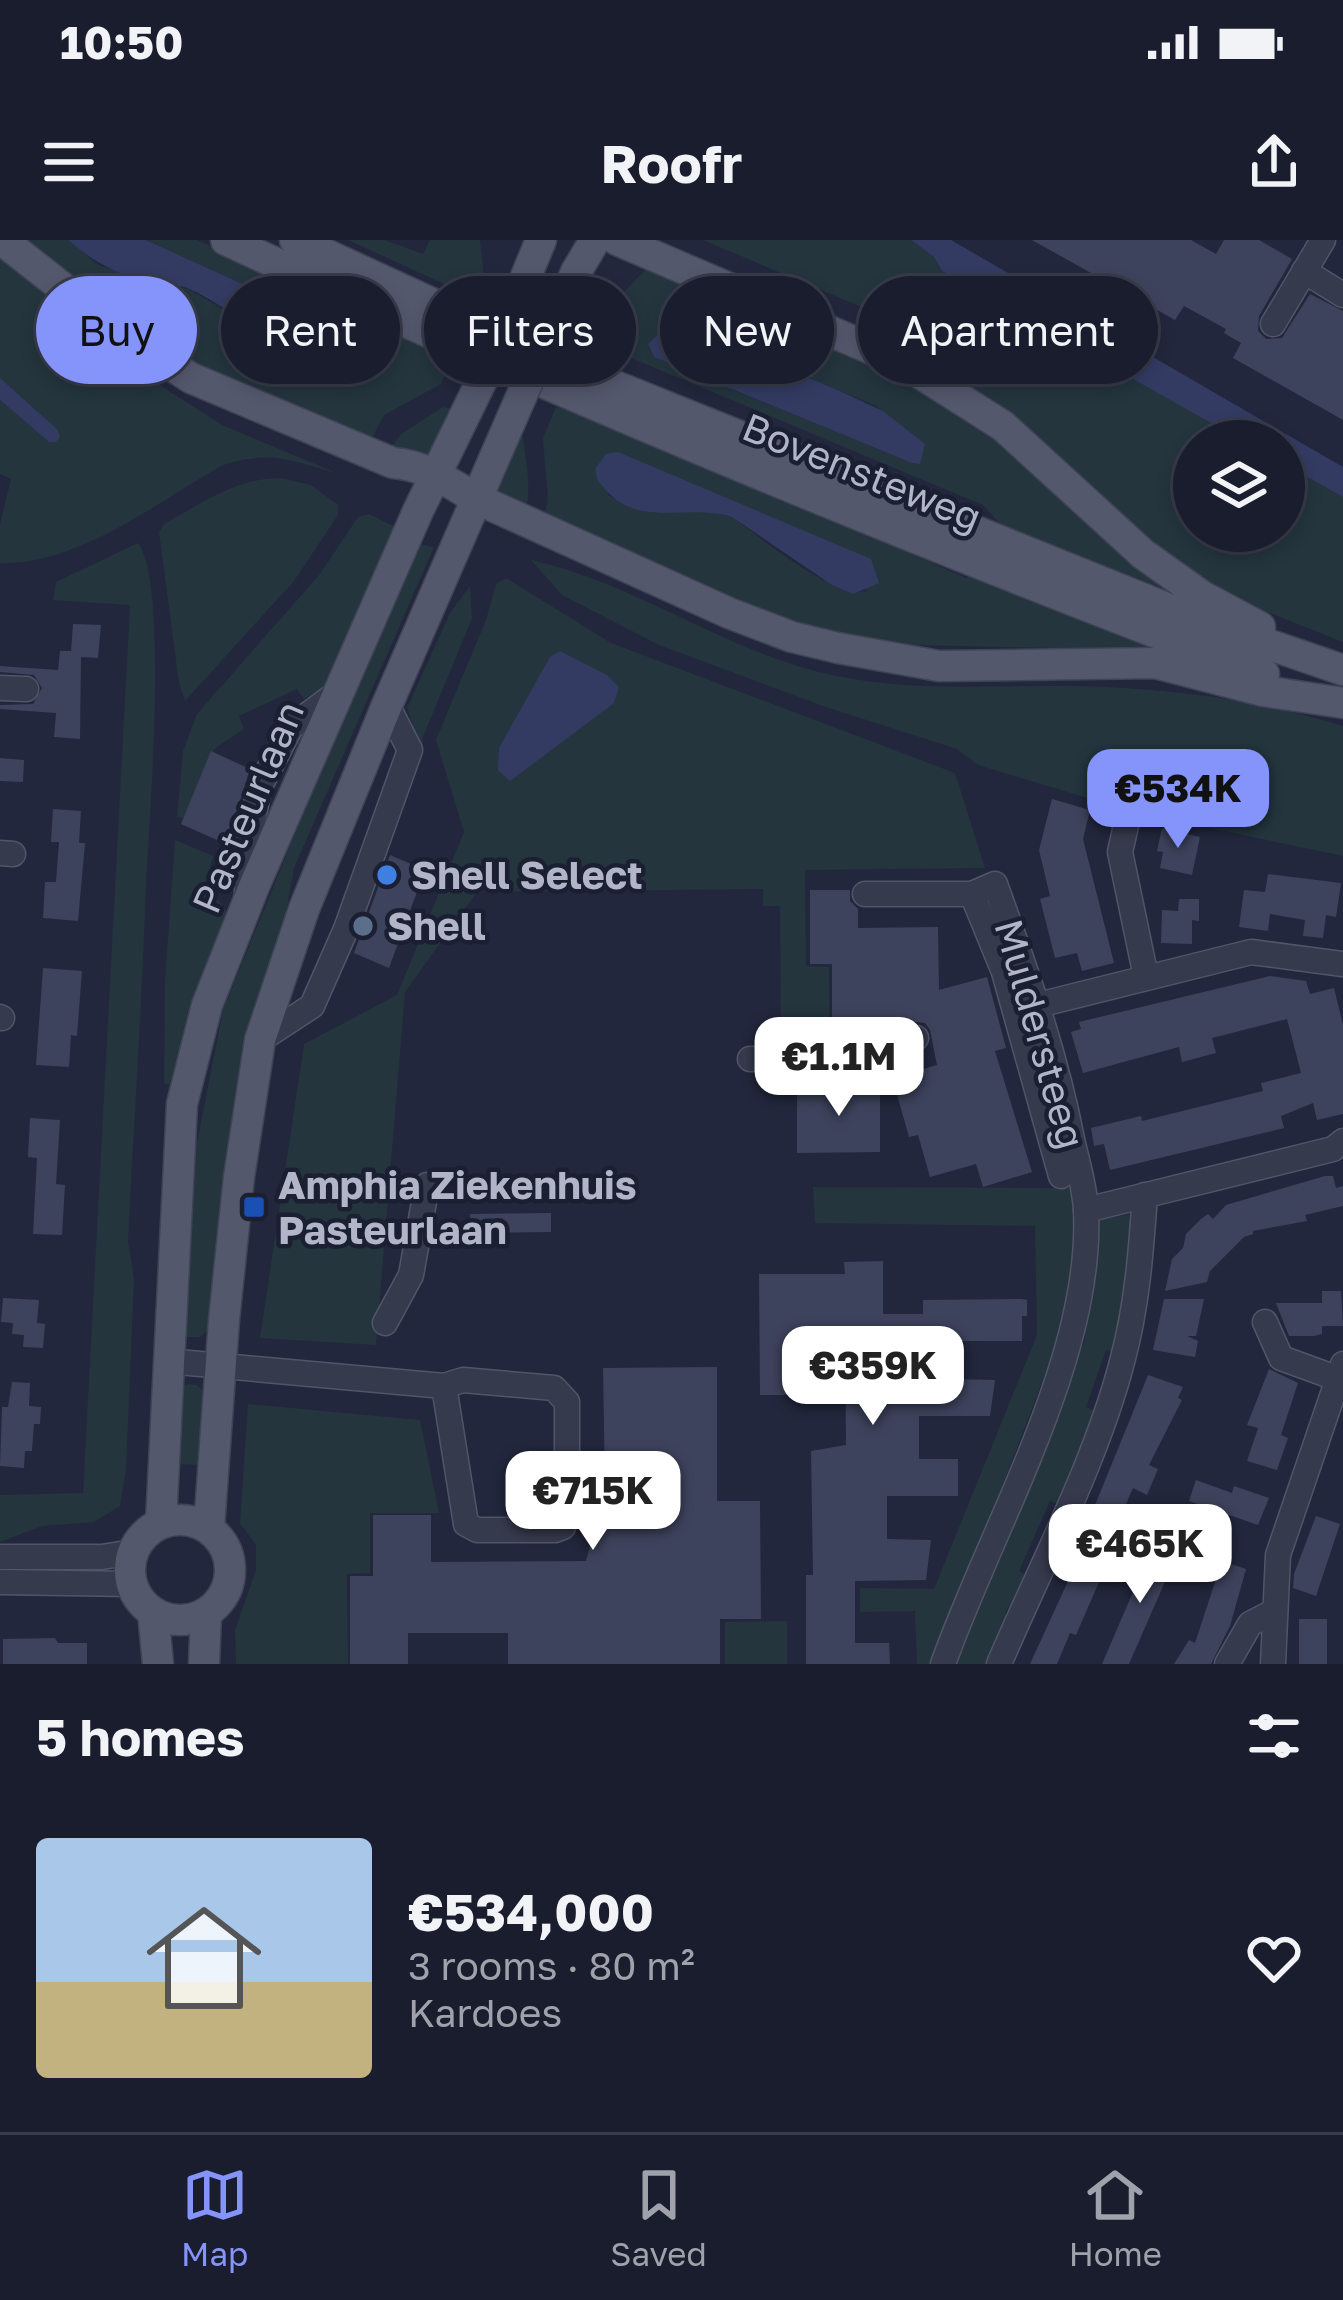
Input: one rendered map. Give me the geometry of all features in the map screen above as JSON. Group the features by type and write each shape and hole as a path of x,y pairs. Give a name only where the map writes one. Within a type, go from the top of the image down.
{"main road":[{"path":"2,240 114,328 191,378 393,463 410,464 439,476 477,499 729,614 792,637 939,666 1155,663 1264,691 1343,702"},
{"name":"Bovensteweg","path":"226,240 395,319 830,501 1154,632 1343,702"},
{"name":"Bovensteweg","path":"295,240 584,373 1189,617 1335,668"},
{"name":"Pasteurlaan","path":"161,1523 182,1105 207,1004 418,511 439,476 541,240"},
{"path":"209,1528 219,1365 239,1177 260,1040 304,909 387,705 576,272 595,240"},
{"path":"632,243 938,381 1003,426 1143,554 1202,596 1335,668"},
{"path":"393,463 418,511"},
{"path":"456,544 485,525 528,522"},
{"path":"177,1519 209,1528 229,1555 231,1571 219,1603 188,1619 153,1612 132,1584 133,1552 149,1530 161,1523 177,1519"},
{"path":"153,1612 158,1664"},
{"path":"204,1664 206,1613"}],"street":[{"path":"1273,324 1323,240"},
{"path":"1304,271 1343,295"},
{"path":"260,1040 312,1006 346,929 410,750 387,705"},
{"path":"1130,808 1120,852 1146,977"},
{"path":"865,894 984,889 1061,1176"},
{"name":"Muldersteeg","path":"943,1664 1046,1413 1071,1336 1086,1210 1058,1067 1038,1004 984,889"},
{"path":"1038,1004 1251,952 1343,964"},
{"path":"750,1059 884,1058 916,1038"},
{"path":"1086,1210 1333,1149 1343,1142"},
{"path":"385,1323 403,1274 420,1185"},
{"path":"999,1664 1082,1472 1122,1365 1138,1289 1145,1195"},
{"path":"1265,1322 1281,1358 1340,1371 1332,1426 1278,1556 1274,1664"},
{"path":"167,1360 444,1386 463,1380 554,1388 564,1396 567,1516 562,1527 478,1530 466,1524 444,1386"},
{"path":"0,1557 102,1557 133,1552"},
{"path":"0,1582 132,1584"},
{"path":"1227,1664 1250,1624 1275,1610"}],"shaded area":[{"path":"18,240 68,240 97,264 136,276 66,276"},
{"path":"146,240 197,240 276,276 225,276"},
{"path":"348,240 384,240 423,254 430,240 480,240 484,276 427,276"},
{"path":"703,240 911,240 951,276 858,276 858,306 834,295 834,276 788,276"},
{"path":"0,257 36,287 36,384 158,384 222,425 339,474 281,459 238,461 221,466 86,543 28,561 0,563 0,524 11,479 0,474 0,400 49,442 46,419 0,378"},
{"path":"651,264 677,276 660,276 660,332 648,344 660,359 660,370 636,360 636,279"},
{"path":"197,294 221,308 221,377 197,365"},
{"path":"400,333 424,344 424,384 441,384 384,415 372,438 238,384 400,384"},
{"path":"834,348 858,358 858,384 914,384 960,405 1180,595 1002,526 983,505 693,384 720,384 912,463 925,445 876,406 824,384 834,384"},
{"path":"967,384 1143,384 1208,420 1173,420 1173,552 1305,552 1305,476 1343,497 1343,642 1232,598 1165,558"},
{"path":"443,407 451,409 430,462 391,448 400,435"},
{"path":"556,407 623,428 966,578 975,575 1183,651 917,645 833,634 761,612 544,517 548,500 543,438","holes":["618,453 868,591 853,591 817,576 732,517 642,509 608,495"]},
{"path":"517,435 523,437 526,508 494,494"},
{"path":"281,478 311,485 338,505 338,515 294,581 185,701 159,532 164,524 220,493 249,482"},
{"path":"369,514 399,529 332,683 304,699 297,689 239,716 244,729 214,749 184,818 177,817 183,751 197,714 320,574 358,517"},
{"path":"138,543 153,605 155,706 128,1241 134,1279 126,1470 120,1506 94,1522 42,1526 0,1542 0,1495 83,1493 130,605 53,600 56,582"},
{"path":"414,543 434,547 294,868 213,1326 200,1337 184,1337 185,1204 223,1010"},
{"path":"531,560 608,585 759,652 837,676 925,686 1176,692 1343,726 1343,856 1134,812 978,765 957,749 659,645 562,595"},
{"path":"506,578 611,643 955,773 985,868 805,870 806,966 829,967 830,1044 781,1044 780,906 763,906 763,889 477,892 405,992 376,1345 260,1338 304,1044 397,995 464,832 436,740 496,584"},
{"path":"470,586 472,618 423,737 422,750 407,708 450,613"},
{"path":"175,840 213,856 206,883 231,918 169,1085 164,1083 165,979"},
{"path":"813,1187 1073,1188 1080,1216 1061,1333 934,1664 917,1664 915,1611 860,1612 860,1588 934,1589 1037,1335 1035,1226 815,1223"},
{"path":"1136,1213 1119,1354 1106,1350 1086,1407 1098,1412 1063,1506 1050,1501 1019,1571 1031,1577 1018,1609 1008,1606 1005,1614 1014,1618 994,1664 954,1664 1085,1340 1098,1220"},
{"path":"197,1385 208,1396 206,1465 167,1464 179,1388"},
{"path":"248,1404 420,1420 439,1513 370,1513 370,1573 347,1574 348,1664 236,1664 235,1630 256,1570 256,1545 240,1523"},
{"path":"787,1621 787,1664 725,1664 725,1622"}],"water":[{"path":"68,240 146,240 225,276 221,276 221,307 197,293 197,276 130,276 93,259"},
{"path":"911,240 951,240 1013,276 951,276"},
{"path":"660,332 660,359 654,357 648,344"},
{"path":"1158,360 1262,420 1206,420 1142,384 1158,384"},
{"path":"0,378 57,429 60,437 56,442 49,442 0,400"},
{"path":"720,384 822,384 883,411 925,444 920,464"},
{"path":"1305,445 1343,467 1343,497 1305,476"},
{"path":"618,452 871,559 879,583 853,594 832,585 732,517 626,506 611,496 595,469 606,454"},
{"path":"560,651 607,675 619,687 614,703 510,781 498,770 499,748 550,657"}],"building":[{"path":"1032,240 1191,240 1216,254 1224,240 1259,240 1292,259 1259,316 1258,331 1266,339 1282,338 1310,294 1343,311 1343,420 1233,358 1241,343 1224,333 1226,329 1184,306 1175,320 1158,310 1158,276 1096,276"},
{"path":"73,624 101,625 98,658 81,657 80,739 54,737 56,713 0,709 0,705 33,704 42,688 34,675 0,672 0,666 58,670 60,651 71,651"},
{"path":"211,751 250,769 226,844 181,824"},
{"path":"0,758 24,760 23,782 0,781"},
{"path":"1052,799 1090,810 1083,839 1114,963 1082,971 1077,953 1055,958 1040,899 1050,896 1039,850"},
{"path":"53,809 81,811 79,843 85,843 78,921 43,918 45,882 56,882 59,842 51,842"},
{"path":"1162,828 1200,837 1192,875 1160,868 1163,852 1157,851"},
{"path":"390,855 425,870 389,968 354,953"},
{"path":"1268,874 1341,883 1336,917 1326,915 1323,938 1303,936 1305,920 1270,914 1268,931 1239,927 1244,890 1265,892"},
{"path":"810,890 850,890 850,901 858,909 858,928 938,927 939,990 987,977 1006,1048 995,1051 1032,1172 983,1187 976,1164 930,1177 918,1135 909,1137 894,1084 904,1083 902,1075 937,1065 930,1030 917,1022 832,1026 832,964 810,964"},
{"path":"1179,899 1199,899 1199,921 1192,920 1192,944 1161,943 1162,910 1178,911"},
{"path":"43,968 82,971 77,1036 71,1035 69,1067 36,1065"},
{"path":"1270,976 1306,981 1310,994 1334,988 1343,1025 1343,1114 1317,1120 1313,1103 1281,1116 1284,1128 1110,1170 1104,1144 1094,1146 1091,1128 1141,1116 1142,1121 1263,1091 1261,1083 1301,1073 1287,1019 1212,1038 1216,1053 1182,1062 1179,1047 1083,1073 1071,1032 1081,1029 1079,1022"},
{"path":"849,1084 880,1084 880,1152 797,1153 797,1088 849,1088"},
{"path":"30,1118 60,1120 56,1184 65,1185 62,1235 33,1234 37,1158 28,1157"},
{"path":"1333,1176 1336,1188 1343,1186 1343,1206 1305,1215 1307,1221 1253,1231 1210,1271 1207,1282 1165,1291 1172,1259 1201,1219 1208,1214 1213,1219 1226,1205"},
{"path":"551,1213 551,1232 471,1233 470,1214"},
{"path":"883,1261 883,1314 923,1314 923,1300 1022,1299 1027,1300 1027,1316 1022,1316 1022,1341 951,1341 951,1379 995,1380 990,1416 919,1416 919,1459 958,1459 958,1496 887,1496 887,1539 931,1540 926,1580 855,1581 855,1643 889,1643 890,1664 806,1664 806,1575 813,1575 811,1451 846,1445 845,1340 795,1340 795,1395 760,1395 759,1274 845,1274 844,1262"},
{"path":"1322,1291 1341,1291 1343,1326 1322,1326 1322,1334 1314,1336 1289,1336 1276,1303 1322,1303"},
{"path":"3,1298 39,1300 37,1323 45,1324 43,1348 23,1347 24,1335 12,1334 13,1323 1,1322"},
{"path":"1164,1299 1204,1299 1196,1336 1187,1336 1198,1341 1195,1357 1153,1350"},
{"path":"717,1367 717,1501 760,1501 761,1619 720,1619 720,1664 508,1664 508,1633 408,1633 408,1664 350,1664 350,1576 373,1576 373,1515 431,1515 431,1562 586,1561 605,1489 603,1368"},
{"path":"1269,1369 1298,1383 1281,1435 1288,1438 1277,1470 1247,1461 1258,1428 1247,1425"},
{"path":"1148,1375 1183,1387 1178,1398 1182,1400 1149,1465 1158,1469 1147,1495 1133,1488 1100,1563 1106,1566 1076,1635 1070,1633 1057,1664 1030,1664 1080,1555 1080,1542"},
{"path":"12,1382 30,1383 29,1406 41,1407 32,1451 25,1451 24,1468 0,1466 2,1407 8,1407"},
{"path":"1196,1480 1232,1493 1234,1486 1269,1498 1258,1525 1189,1501"},
{"path":"1316,1516 1340,1524 1316,1596 1293,1588"},
{"path":"1154,1543 1177,1553 1164,1584 1129,1664 1102,1664"},
{"path":"1222,1561 1246,1569 1230,1626 1211,1664 1174,1664 1189,1640 1195,1643"},
{"path":"1299,1619 1327,1619 1327,1664 1299,1664"},
{"path":"55,1638 58,1643 87,1643 87,1664 3,1664 3,1639"}],"place":[{"name":"Shell Select","path":"387,875"},
{"name":"Shell","path":"363,926"},
{"name":"Amphia Ziekenhuis Pasteurlaan","path":"254,1207"}]}
